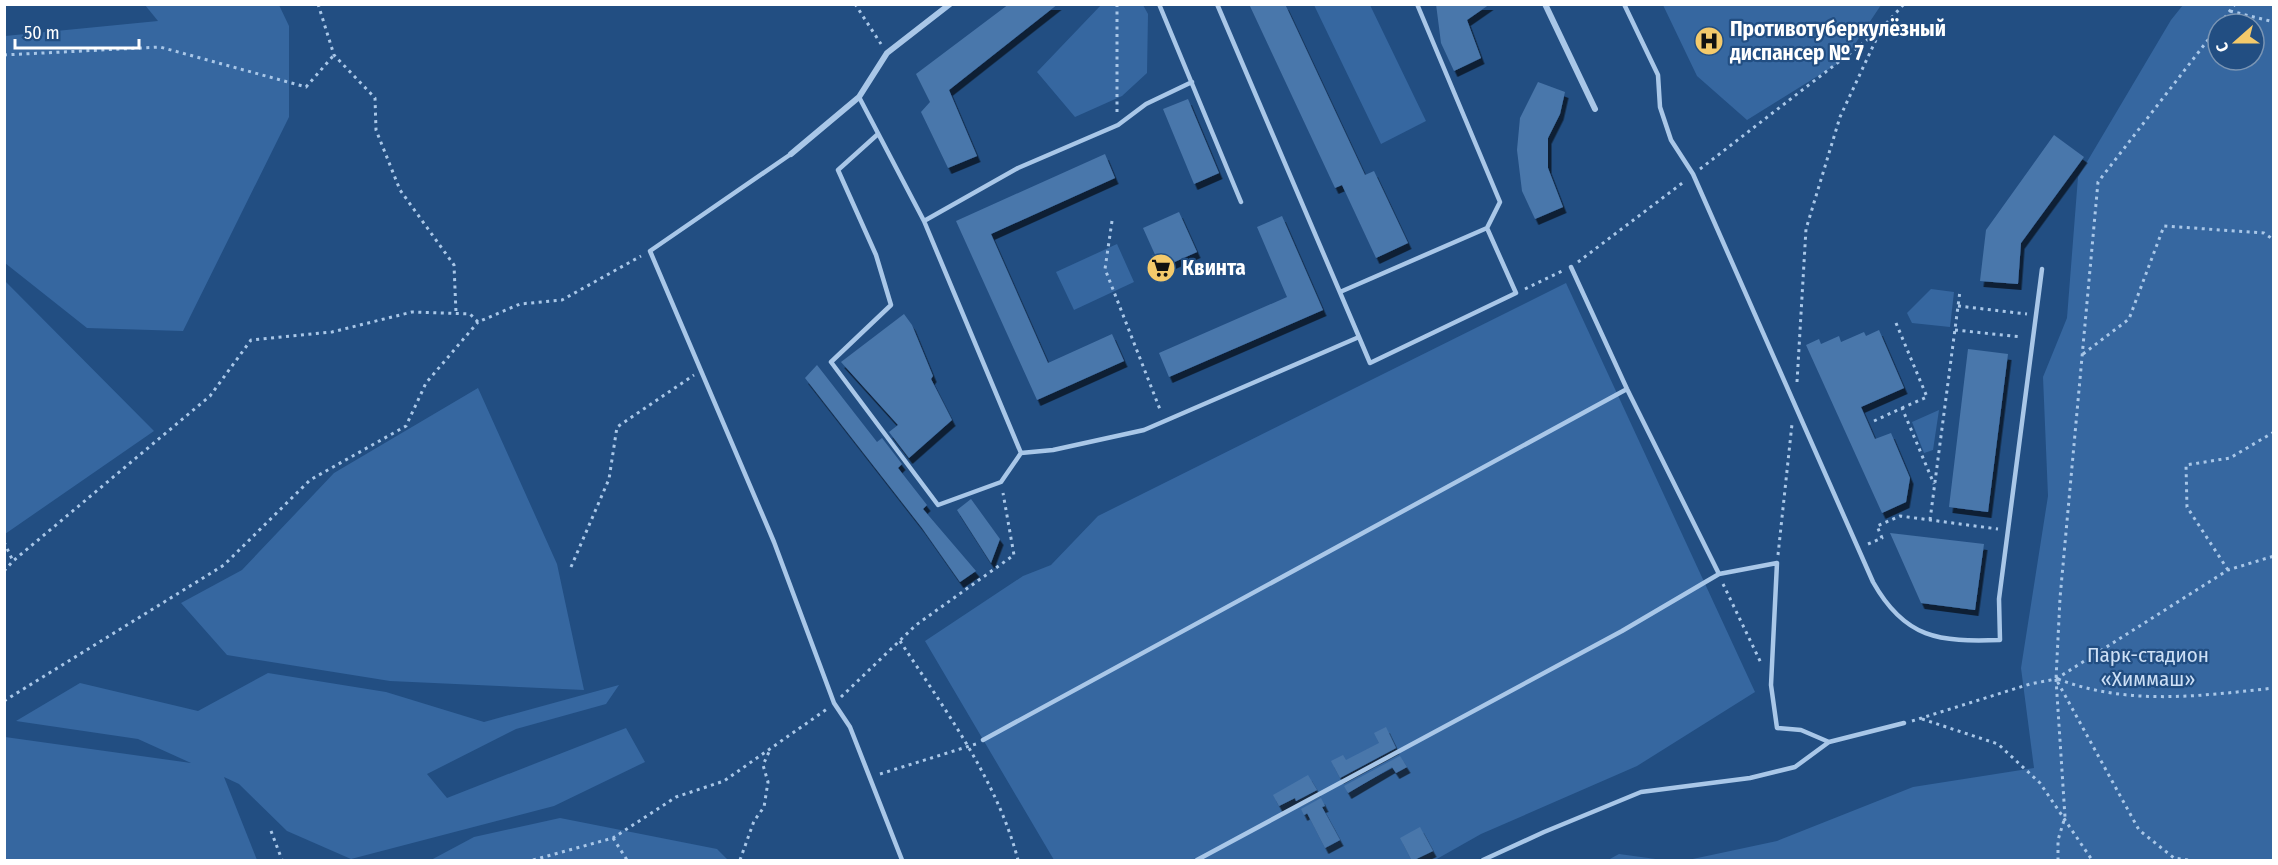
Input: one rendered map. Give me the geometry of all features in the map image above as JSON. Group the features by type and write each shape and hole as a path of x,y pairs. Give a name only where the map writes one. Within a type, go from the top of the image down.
{"street":[{"path":"791,154 858,97 887,53 950,4"},
{"path":"1545,4 1595,109"}],"lane":[{"path":"1159,4 1241,202"},
{"path":"1217,4 1370,363 1516,293 1487,228"},
{"path":"1340,292 1487,228 1500,202 1417,4"},
{"path":"1624,4 1658,75 1660,107 1671,140 1693,174 1858,549 1883,600 1899,619 1922,634 1958,641 2000,640 1999,599 2042,269"},
{"path":"924,221 1018,168 1118,125 1146,104 1192,82"},
{"path":"858,97 924,221 1022,453"},
{"path":"878,134 838,170 876,255 891,305 831,362 938,505 1001,482 1022,453 1053,450 1144,430 1359,337"},
{"path":"791,154 650,251 774,542 834,703 850,727 902,861"},
{"path":"1571,267 1627,389 1719,574"},
{"path":"983,740 1627,389"},
{"path":"1197,861 1622,631 1719,574 1777,563 1771,686 1777,728 1801,730 1828,742"},
{"path":"1483,861 1544,831 1641,792 1750,778 1795,767 1828,742 1904,723"}],"path":[{"path":"318,4 334,55 375,98 376,130 400,190 454,265 456,314"},
{"path":"855,4 887,53"},
{"path":"1117,4 1118,125"},
{"path":"1516,293 1571,267 1881,29 1904,4"},
{"path":"2235,4 2230,11 2274,22"},
{"path":"1777,563 1794,404 1806,229 1840,117 1881,29"},
{"path":"2058,861 2058,840 2065,818 2056,679 2060,598 2098,182 2206,43"},
{"path":"4,55 160,47 306,87 334,55"},
{"path":"1112,221 1105,269 1164,422"},
{"path":"2083,354 2129,319 2164,226 2264,233 2274,240"},
{"path":"4,701 224,565 310,480 406,426 426,383 478,322 520,304 562,300 650,251"},
{"path":"1930,520 1960,291"},
{"path":"1958,306 2036,315"},
{"path":"4,571 210,396 251,340 332,332 412,312 470,314 478,322"},
{"path":"1874,421 1927,397 1896,323"},
{"path":"1955,330 2032,338"},
{"path":"571,567 609,479 617,427 701,370"},
{"path":"1902,408 1934,486"},
{"path":"2228,570 2187,507 2186,465 2230,458 2274,432"},
{"path":"533,861 613,838 676,796 724,781 770,751 834,703 916,625 1014,555 1001,482"},
{"path":"1858,549 1882,538 1877,526 1900,516 2008,530"},
{"path":"4,542 13,561"},
{"path":"1904,723 2056,679 2228,570 2274,556"},
{"path":"1719,574 1771,686"},
{"path":"900,640 970,748 1012,838 1018,861"},
{"path":"2056,679 2085,690 2144,698 2274,688"},
{"path":"2056,679 2139,830 2174,858 2188,861"},
{"path":"1921,718 1998,744 2040,783 2092,861"},
{"path":"869,777 970,748 983,740"},
{"path":"740,861 754,821 764,807 768,782 763,765 770,751"},
{"path":"271,831 282,861"},
{"path":"613,838 627,861"}],"green space":[{"path":"1102,4 1143,5 1148,14 1147,73 1122,96 1075,117 1037,72"},
{"path":"145,5 279,5 289,26 289,117 183,331 87,328 5,263 5,36 158,21"},
{"path":"1314,5 1370,5 1426,121 1381,144"},
{"path":"1663,5 1881,5 1845,59 1747,120 1697,76"},
{"name":"Парк-стадион «Химмаш»","path":"2183,5 2273,5 2273,860 1688,860 1777,841 1913,787 2034,768 2021,668 2048,496 2043,377 2067,318 2078,177 2171,20"},
{"path":"1117,244 1134,282 1074,310 1056,272"},
{"path":"5,281 154,431 4,534"},
{"path":"1566,283 1755,692 1637,766 1481,834 1435,860 1054,860 925,641 1023,576 1051,565 1098,516"},
{"path":"1931,289 1954,292 1950,327 1912,323 1907,313"},
{"path":"478,388 557,564 584,690 390,681 227,655 181,603 242,570 334,473"},
{"path":"1939,410 1933,450 1924,453 1912,422"},
{"path":"268,673 386,692 484,722 619,685 606,704 516,729 427,774 447,798 626,728 645,762 554,806 351,859 287,831 239,784 224,777 257,860 5,860 5,737 191,763 138,739 16,721 80,683 198,711"},
{"path":"560,818 717,849 728,860 431,860 474,837"},
{"path":"1619,854 1663,860 1608,860"}],"building":[{"path":"1009,4 1058,4 949,90 977,156 948,168 921,112 930,102 916,74"},
{"path":"1249,4 1285,4 1365,175 1374,171 1408,243 1376,258 1342,185 1335,188"},
{"path":"1436,4 1490,4 1467,20 1481,58 1454,71 1441,43"},
{"path":"1538,82 1565,92 1560,114 1548,138 1548,168 1563,207 1535,219 1522,191 1517,150 1520,118"},
{"path":"1188,99 1219,173 1194,184 1163,109"},
{"path":"2054,135 2084,157 2021,243 2018,284 1980,281 1986,230"},
{"path":"1105,154 1115,178 991,234 1048,363 1112,334 1124,361 1037,400 956,221"},
{"path":"1179,212 1197,252 1161,268 1143,228"},
{"path":"1282,216 1323,310 1169,377 1159,353 1287,297 1257,227"},
{"path":"904,314 912,325 933,376 931,379 952,420 909,458 889,432 898,425 841,362"},
{"path":"1879,330 1904,388 1861,407 1875,439 1891,433 1910,478 1906,502 1882,513 1806,345 1819,339 1821,344 1839,336 1841,342 1864,332 1866,336"},
{"path":"1968,349 2008,354 1988,512 1949,507"},
{"path":"817,365 877,442 882,438 902,464 898,468 927,505 923,509 976,571 960,582 922,528 805,378"},
{"path":"971,499 1000,539 991,563 957,510"},
{"path":"1890,533 1984,544 1975,610 1921,603"},
{"path":"1386,727 1396,748 1340,778 1331,761 1343,755 1346,760 1379,743 1374,733"},
{"path":"1400,756 1407,767 1396,773 1392,767 1348,793 1344,786"},
{"path":"1308,775 1317,790 1296,801 1295,798 1279,806 1273,795"},
{"path":"1321,798 1325,806 1322,807 1340,840 1325,848 1307,813 1304,815 1301,809"},
{"path":"1420,827 1433,851 1412,861 1400,838"}],"place":[{"name":"Противотуберкулёзный диспансер № 7","path":"1709,41"},
{"name":"Квинта","path":"1161,268"}]}
